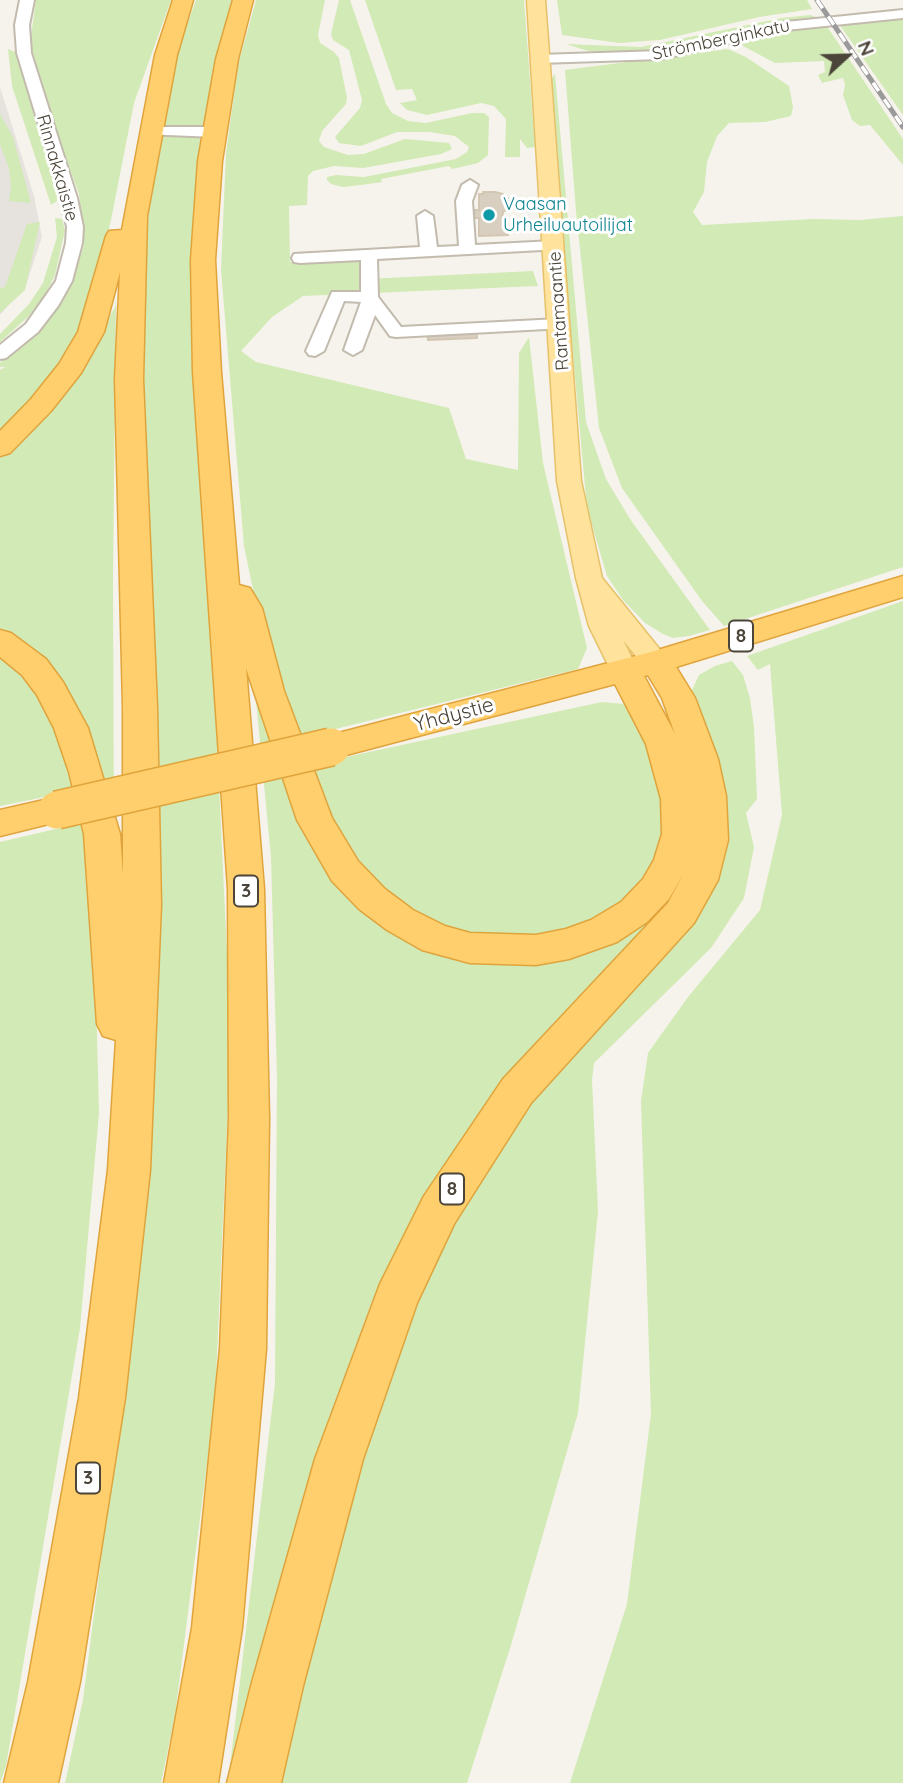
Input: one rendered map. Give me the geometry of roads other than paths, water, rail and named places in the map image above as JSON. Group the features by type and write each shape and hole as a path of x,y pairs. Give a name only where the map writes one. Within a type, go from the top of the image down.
{"highway":[{"name":"3","path":"31,1783 54,1682 102,1398 129,1170 142,905 140,707 130,379 135,216 149,131 166,55 183,0"},
{"name":"3","path":"191,1783 217,1628 243,1349 249,1118 246,889 207,372 203,260 210,161 227,60 243,0"},
{"path":"0,446 41,405 71,367 91,332 118,236 135,216"},
{"path":"223,568 246,608 268,691 315,820 345,871 372,899 400,920 435,939 470,948 536,950 569,944 604,931 635,912 656,890 672,861 680,834 679,799 640,666"},
{"name":"Yhdystie","path":"0,823 331,747 640,666 903,586"},
{"path":"0,641 34,667 51,690 71,729 86,772 102,834 129,1170"},
{"name":"8","path":"254,1783 277,1686 340,1459 396,1299 439,1210 517,1091 681,913 699,880 710,840 709,796 701,760 678,698 640,666"}],"main road":[{"name":"Rantamaantie","path":"536,0 569,481 589,578 603,626 640,666"}],"street":[{"name":"Rinnakkaistie","path":"0,354 32,328 52,302 64,281 74,243 75,227 69,198 17,42 27,0"},
{"name":"Strömberginkatu","path":"539,59 661,55 786,26 903,14"},
{"path":"149,131 215,132"},
{"path":"467,250 464,201 470,185"},
{"path":"425,216 429,252"},
{"path":"353,350 370,304 365,255 359,236"},
{"path":"300,258 554,246"},
{"path":"315,351 338,296 370,297"},
{"path":"370,297 396,332 559,324"}],"railway":[{"path":"817,0 903,127"}],"place":[{"name":"Vaasan Urheiluautoilijat","path":"489,215"}]}
